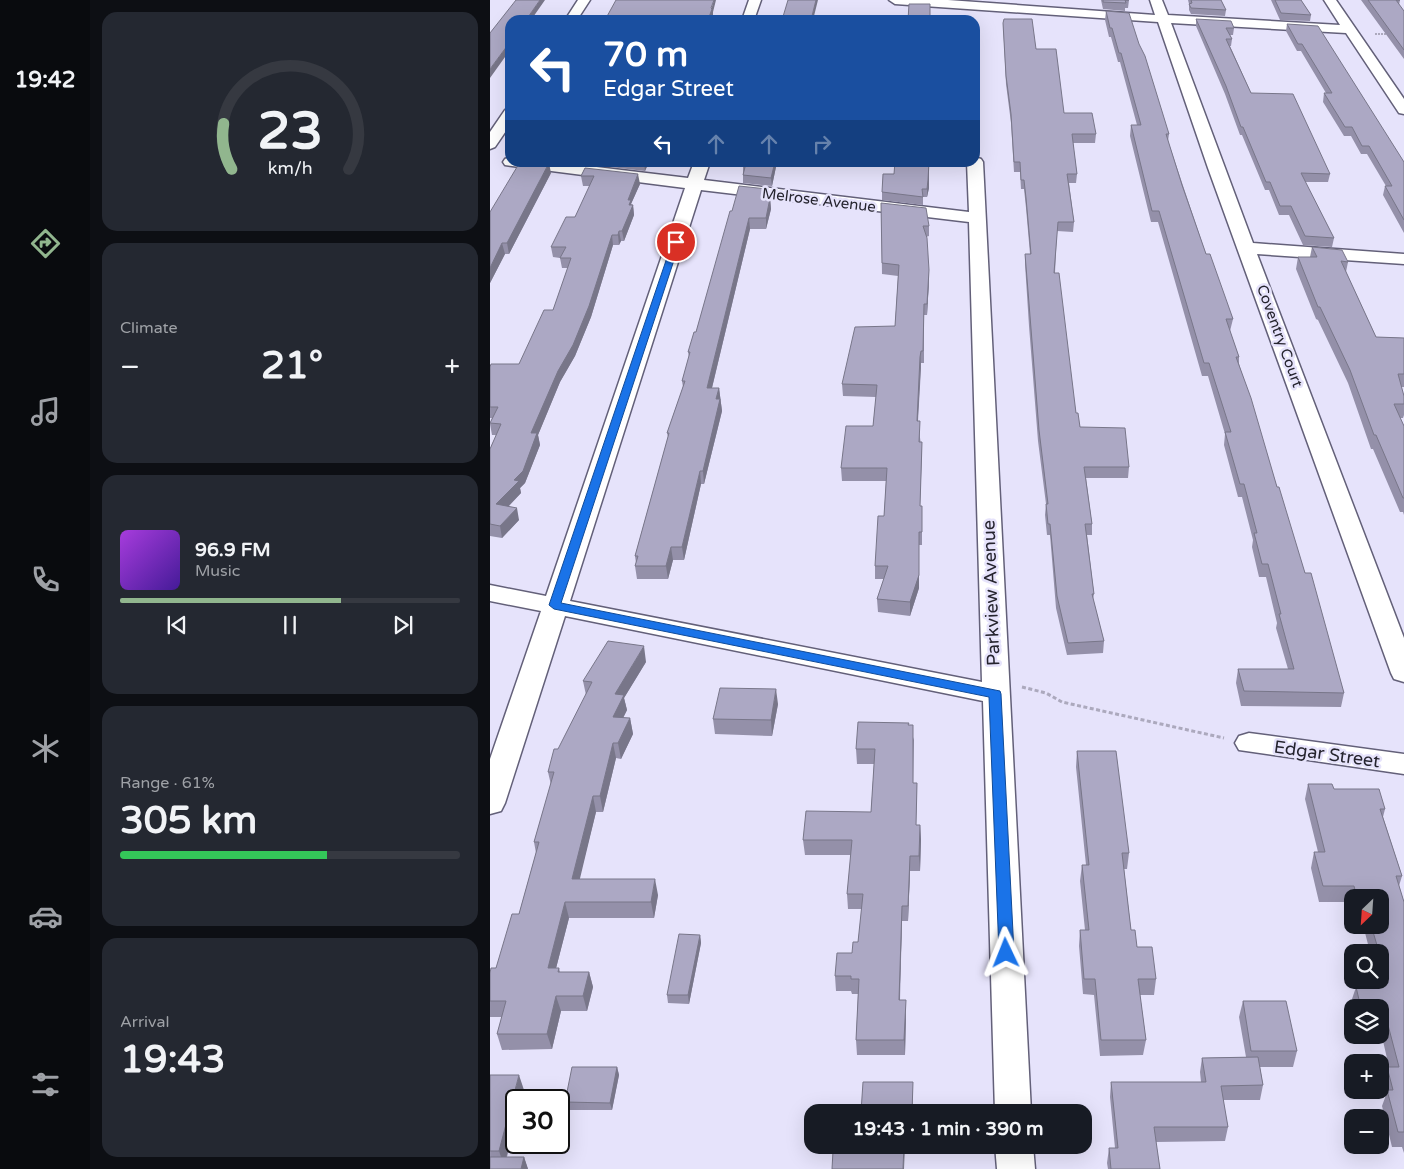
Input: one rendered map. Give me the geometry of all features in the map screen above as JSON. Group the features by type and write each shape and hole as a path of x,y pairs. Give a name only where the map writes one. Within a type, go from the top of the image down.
{"street":[{"path":"574,15 584,0"},
{"path":"750,15 755,0"},
{"path":"894,0 1163,19 1348,28"},
{"name":"Coventry Court","path":"1156,0 1404,673"},
{"path":"1330,0 1404,110"},
{"path":"968,6 969,15"},
{"path":"490,144 505,121"},
{"name":"Melrose Avenue","path":"545,167 977,218"},
{"path":"490,803 700,167"},
{"name":"Parkview Avenue","path":"975,167 1005,690 1013,1104"},
{"path":"1247,248 1404,259"},
{"path":"490,593 1005,690"},
{"name":"Edgar Street","path":"1249,743 1404,764"},
{"path":"1015,1154 1016,1169"}],"path":[{"path":"1370,34 1390,34"},
{"path":"1005,690 1046,694 1062,702 1249,743"}],"building":[{"path":"516,0 540,0 530,15 505,15 505,49 490,69 490,33"},
{"path":"616,0 714,0 710,15 608,15"},
{"path":"788,0 816,0 812,15 784,15"},
{"path":"1103,0 1125,0 1126,3 1103,2"},
{"path":"1191,0 1221,0 1226,10 1191,8 1189,4 1192,3"},
{"path":"1275,0 1301,0 1311,15 1281,13"},
{"path":"1368,0 1396,0 1404,11 1404,50"},
{"path":"909,4 930,4 930,15 908,15"},
{"path":"1106,11 1129,13 1145,56 1169,134 1166,134 1182,185 1206,254 1210,254 1233,319 1226,319 1239,357 1236,357 1251,398 1305,573 1311,573 1344,693 1244,691 1238,669 1294,669 1268,564 1262,564 1254,533 1257,533 1244,484 1240,484 1225,432 1231,432 1209,363 1204,363 1159,211 1152,211 1131,125 1141,125 1121,53 1119,53 1112,28 1110,28"},
{"path":"1004,19 1032,19 1036,49 1056,49 1064,113 1092,113 1096,134 1072,134 1077,174 1067,174 1074,222 1058,222 1054,273 1059,273 1076,413 1078,413 1080,427 1125,428 1129,467 1084,467 1092,524 1085,524 1094,594 1092,594 1104,641 1068,643 1057,596 1039,430 1025,254 1031,254 1026,198 1024,180 1021,180 1020,162 1014,162 1006,76"},
{"path":"1196,19 1231,21 1234,28 1226,28 1232,39 1226,39 1251,93 1293,94 1330,174 1301,173 1334,238 1305,236 1291,206 1280,206 1270,182 1266,182 1243,127 1241,127 1226,86"},
{"path":"1287,24 1318,26 1404,162 1404,220 1385,186 1392,186 1369,146 1362,146 1352,127 1345,127 1324,93 1332,93 1302,44 1298,44"},
{"path":"517,167 547,167 507,243 502,243 490,268 490,212"},
{"path":"745,167 774,167 771,178 743,175"},
{"path":"895,167 929,167 927,189 922,189 923,197 882,192 883,174 894,174"},
{"path":"585,168 638,174 628,200 631,200 629,205 633,205 622,231 619,231 618,235 612,235 589,306 573,345 558,371 531,433 537,433 523,471 514,480 519,481 496,504 517,508 500,526 490,524 490,449 501,424 490,423 498,407 490,407 490,367 491,364 519,364 544,310 553,310 571,258 560,258 566,247 551,247 566,217 575,217 594,176 581,176"},
{"path":"739,186 767,189 765,198 770,198 766,218 749,218 707,388 719,388 716,399 720,399 703,471 700,471 682,547 671,547 666,566 635,566 638,556 635,556 669,433 667,433 685,381 682,381 690,352 688,352 694,332 696,332 730,211 732,211"},
{"path":"881,203 926,208 929,226 923,226 927,238 929,270 927,304 924,304 923,351 921,351 920,357 917,421 920,421 919,442 922,442 920,506 922,506 922,532 919,532 919,575 910,602 877,599 888,566 875,566 878,516 884,516 887,468 841,468 846,426 873,426 877,385 842,384 855,327 895,326 899,265 882,263"},
{"path":"1312,247 1342,250 1348,262 1341,261 1376,337 1404,338 1404,374 1398,374 1404,396 1404,404 1394,404 1404,426 1404,498 1376,435 1374,435 1350,370 1320,307 1318,307 1298,257 1317,257"},
{"path":"608,641 644,646 615,694 624,695 613,717 630,718 618,743 613,743 600,796 593,796 572,879 655,879 651,902 565,902 548,968 559,968 558,972 589,972 583,996 556,996 547,1034 497,1034 506,1001 490,1001 491,968 496,968 512,914 519,914 539,842 534,842 554,772 548,772 554,749 558,749 592,682 583,681"},
{"path":"720,688 776,689 771,720 713,719"},
{"path":"858,722 909,723 908,725 913,725 913,783 917,783 916,825 920,825 919,856 910,856 908,906 902,906 899,1000 906,1000 904,1040 856,1040 859,979 851,979 851,976 835,976 837,953 852,953 853,942 858,942 863,894 847,894 852,840 803,840 806,811 871,812 875,749 856,749"},
{"path":"1077,751 1116,751 1129,853 1122,853 1131,930 1135,930 1137,947 1152,947 1156,979 1138,979 1146,1040 1101,1040 1095,979 1084,979 1080,930 1089,930 1082,865 1089,865"},
{"path":"1308,784 1332,784 1334,789 1379,789 1385,809 1380,809 1402,876 1396,876 1404,902 1404,1132 1398,1132 1389,1098 1389,1090 1393,1090 1389,1067 1399,1067 1389,1029 1389,999 1359,999 1356,989 1389,989 1389,944 1377,944 1374,934 1389,934 1389,889 1355,889 1354,886 1323,886 1314,852 1325,852"},
{"path":"679,934 700,935 688,995 667,995"},
{"path":"1243,1001 1286,1001 1297,1051 1251,1051"},
{"path":"1258,1057 1263,1085 1221,1086 1228,1127 1154,1127 1160,1169 1111,1169 1109,1148 1118,1148 1111,1082 1206,1082 1202,1058"},
{"path":"572,1067 617,1067 610,1103 570,1102 570,1089 568,1089"},
{"path":"490,1075 519,1075 515,1089 505,1089 505,1128 499,1151 490,1151"},
{"path":"863,1082 913,1082 912,1104 862,1104"},
{"path":"833,1154 904,1154 903,1169 832,1169"},
{"path":"490,1157 524,1157 521,1169 490,1169"}],"route":[{"path":"676,242 554,605 995,694 1006,953"}]}
